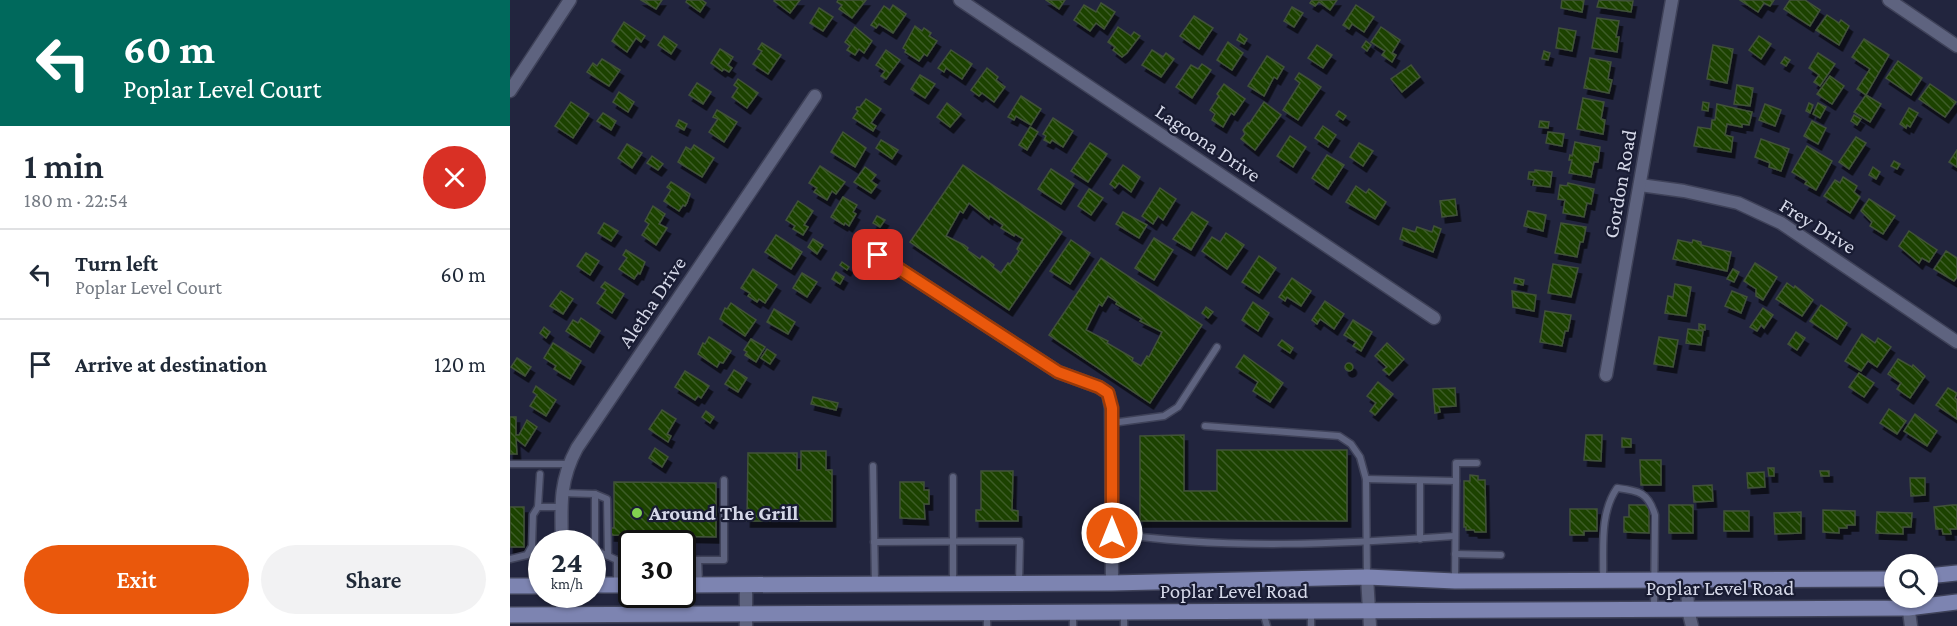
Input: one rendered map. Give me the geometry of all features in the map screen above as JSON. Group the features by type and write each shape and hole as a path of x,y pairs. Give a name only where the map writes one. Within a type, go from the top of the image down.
{"main road":[{"path":"1938,575 1957,573"},
{"name":"Poplar Level Road","path":"699,585 1019,584 1367,578 1455,581 1884,579"},
{"path":"510,586 528,586"},
{"name":"Poplar Level Road","path":"1938,602 1957,602"},
{"name":"Poplar Level Road","path":"510,615 562,615 652,620 746,620 802,617 987,620 1311,619 1884,604"}],"street":[{"path":"510,91 570,0"},
{"name":"Lagoona Drive","path":"960,0 1434,318"},
{"name":"Gordon Road","path":"1606,375 1672,0"},
{"path":"1889,0 1957,46"},
{"name":"Aletha Drive","path":"562,530 562,493 568,464 577,448 815,96"},
{"name":"Frey Drive","path":"1640,185 1684,191 1738,203 1781,223 1957,342"},
{"path":"878,255 1058,372 1099,387 1108,393 1112,408 1112,583"},
{"path":"1367,578 1370,618"},
{"path":"1688,580 1688,610 1692,626"},
{"path":"746,585 746,620"},
{"path":"562,608 562,615"},
{"path":"1908,608 1911,626"}],"lane":[{"path":"1112,423 1164,416 1178,407 1217,347"},
{"path":"1205,426 1339,436 1351,444 1360,457 1366,479 1367,578"},
{"path":"1455,581 1456,463 1477,463"},
{"path":"510,464 568,464"},
{"path":"873,466 874,584"},
{"path":"510,559 528,555 532,546 533,515 538,507 540,474"},
{"path":"953,477 953,584"},
{"path":"1366,479 1456,481"},
{"path":"699,585 698,560 724,560 724,480"},
{"path":"1420,481 1420,539"},
{"path":"1603,580 1605,513 1611,497 1617,488 1639,491 1651,502 1655,515 1654,610"},
{"path":"562,493 595,494 607,500 608,556"},
{"path":"595,494 595,550 617,560 618,564"},
{"path":"538,507 561,507"},
{"path":"1112,533 1157,540 1237,543 1365,542 1454,536"},
{"path":"874,542 1020,541 1019,584"},
{"path":"1455,554 1501,555"}],"building":[{"path":"641,0 662,0 656,9"},
{"path":"687,0 702,0 706,3 700,12 686,2"},
{"path":"775,0 800,0 790,13"},
{"path":"838,0 866,0 852,18 839,9 842,5 837,2"},
{"path":"1046,0 1065,0 1059,9"},
{"path":"1312,0 1337,0 1330,10 1319,2 1315,6 1310,3"},
{"path":"1562,0 1584,0 1582,12 1561,8"},
{"path":"1599,0 1633,1 1631,12 1597,7"},
{"path":"1740,0 1774,0 1770,6 1764,3 1758,12"},
{"path":"1790,0 1805,0 1820,10 1810,26 1784,9"},
{"path":"1101,3 1115,12 1104,29 1096,23 1090,31 1074,20 1084,5 1096,12"},
{"path":"893,5 906,14 893,33 879,24 876,28 871,25 884,6 890,10"},
{"path":"1356,5 1374,17 1364,32 1352,24 1349,29 1343,25"},
{"path":"1292,7 1303,13 1294,27 1284,21"},
{"path":"819,8 833,17 823,31 810,23"},
{"path":"1827,15 1849,26 1839,45 1816,30"},
{"path":"1194,16 1213,28 1199,49 1180,36"},
{"path":"1597,18 1619,21 1616,37 1619,37 1617,52 1592,48"},
{"path":"624,22 645,36 641,42 636,38 627,52 612,41"},
{"path":"915,26 922,31 924,28 931,33 929,36 937,41 927,56 924,54 919,61 905,52 903,48"},
{"path":"855,27 872,41 864,53 859,49 855,55 847,50 850,46 845,42"},
{"path":"1118,27 1131,36 1134,32 1140,36 1122,57 1113,50 1115,47 1108,42"},
{"path":"1381,27 1400,40 1392,53 1396,55 1392,62 1382,55 1385,51 1371,42"},
{"path":"1559,28 1576,31 1572,51 1556,48"},
{"path":"1240,34 1247,39 1244,44 1237,40"},
{"path":"664,36 677,45 671,54 658,45"},
{"path":"1759,36 1771,44 1761,59 1749,50"},
{"path":"1864,39 1889,55 1866,95 1857,89 1870,69 1852,57"},
{"path":"1366,41 1371,45 1367,51 1362,47"},
{"path":"1228,42 1243,53 1232,70 1217,60"},
{"path":"762,43 781,55 768,74 753,64 762,51 758,49"},
{"path":"1317,45 1332,55 1323,68 1308,58"},
{"path":"1713,45 1733,49 1727,83 1707,79"},
{"path":"720,49 733,57 728,65 732,68 729,72 724,69 722,71 711,63"},
{"path":"886,50 900,60 886,79 881,76 885,71 876,65"},
{"path":"951,50 972,64 962,79 946,68 944,72 938,68"},
{"path":"1152,50 1163,57 1166,53 1174,59 1161,77 1142,65"},
{"path":"1544,51 1550,53 1548,60 1542,59"},
{"path":"1818,53 1835,64 1820,86 1814,82 1819,75 1809,68"},
{"path":"1267,56 1284,67 1277,79 1274,77 1264,96 1248,86"},
{"path":"1785,57 1790,60 1786,66 1781,63"},
{"path":"1590,58 1611,62 1608,79 1612,80 1609,93 1584,88"},
{"path":"602,59 620,70 609,86 587,72 593,63 597,66"},
{"path":"1898,61 1922,78 1911,95 1886,78"},
{"path":"1202,64 1211,70 1192,98 1176,87 1191,65 1198,69"},
{"path":"1411,65 1420,77 1402,92 1391,79"},
{"path":"987,68 1005,87 994,102 982,93 979,96 971,90"},
{"path":"1299,73 1321,87 1298,120 1283,110 1300,83 1295,79"},
{"path":"920,75 935,84 925,98 911,89"},
{"path":"1830,76 1844,86 1832,104 1817,94"},
{"path":"738,79 758,93 747,108 732,97 738,88 734,85"},
{"path":"697,83 711,92 703,104 689,95"},
{"path":"1224,84 1245,99 1234,115 1231,113 1223,127 1212,120 1215,114 1210,110"},
{"path":"1930,84 1956,102 1945,117 1919,99"},
{"path":"1737,85 1753,88 1750,106 1734,104"},
{"path":"619,92 634,102 628,112 613,102"},
{"path":"1866,95 1881,104 1870,122 1854,112"},
{"path":"1021,96 1041,109 1031,125 1016,116 1014,120 1008,117"},
{"path":"1583,98 1604,102 1601,119 1605,120 1603,134 1577,129"},
{"path":"866,99 881,109 871,123 876,126 873,131 853,118 858,111 857,107 860,107"},
{"path":"571,102 589,114 573,138 555,126"},
{"path":"1264,102 1281,115 1255,150 1241,139 1245,134 1243,130"},
{"path":"1703,102 1709,103 1708,111 1702,110"},
{"path":"947,103 961,114 950,127 937,117"},
{"path":"1809,103 1813,105 1810,113 1806,111"},
{"path":"1818,103 1826,107 1820,118 1813,114"},
{"path":"1717,104 1752,112 1749,125 1742,124 1742,127 1727,124 1725,135 1733,137 1731,152 1694,146 1698,127 1711,129"},
{"path":"1765,104 1781,110 1775,126 1759,120"},
{"path":"1909,108 1918,113 1910,127 1907,125 1906,128 1900,124"},
{"path":"717,110 737,122 724,142 709,132 718,119 713,117"},
{"path":"1339,111 1346,116 1343,120 1336,115"},
{"path":"603,113 616,121 611,130 597,121"},
{"path":"1854,115 1861,119 1857,125 1851,121"},
{"path":"1053,118 1073,131 1063,147 1052,140 1050,143 1044,140 1046,136 1043,134"},
{"path":"679,120 687,124 684,130 676,126"},
{"path":"1540,121 1549,122 1548,128 1539,127"},
{"path":"1812,121 1826,128 1818,144 1804,136"},
{"path":"1323,126 1336,135 1328,147 1315,138"},
{"path":"1030,127 1038,132 1027,150 1019,145"},
{"path":"843,132 866,148 855,167 831,152"},
{"path":"1548,132 1564,134 1562,146 1546,143"},
{"path":"1290,136 1306,147 1293,167 1277,156"},
{"path":"1856,137 1866,143 1849,169 1839,162"},
{"path":"1761,139 1789,149 1781,171 1769,167 1770,163 1755,157"},
{"path":"881,140 898,150 892,159 876,148"},
{"path":"1575,142 1600,147 1598,162 1594,162 1591,177 1569,173 1572,160 1569,160"},
{"path":"1090,143 1107,154 1088,182 1071,171"},
{"path":"1359,143 1373,151 1363,166 1350,157"},
{"path":"627,144 642,153 632,168 618,158"},
{"path":"694,145 714,158 702,177 678,162 686,147 691,150"},
{"path":"1807,146 1832,161 1816,190 1792,172"},
{"path":"1957,150 1957,167 1949,162"},
{"path":"1327,155 1344,165 1328,189 1312,178"},
{"path":"652,156 663,164 658,170 647,163"},
{"path":"1894,161 1900,164 1897,169 1891,166"},
{"path":"963,165 1062,232 1009,310 910,242","holes":["969,203 989,219 990,216 1003,225 1001,228 1023,239 1017,249 1019,251 1001,273 982,256 980,259 964,245 946,236 960,211 963,213"]},
{"path":"1123,165 1140,177 1131,192 1119,183 1115,188 1110,184"},
{"path":"820,166 845,182 836,194 832,191 827,200 814,192 817,188 809,183"},
{"path":"865,167 876,175 871,181 877,185 871,193 854,182"},
{"path":"1873,167 1880,172 1876,179 1869,175"},
{"path":"1051,169 1074,184 1061,204 1038,189"},
{"path":"1535,170 1552,172 1550,187 1533,185 1534,180 1528,179 1529,172 1535,172"},
{"path":"1843,177 1857,186 1854,192 1860,197 1850,213 1824,196 1835,180 1840,183"},
{"path":"671,182 690,194 687,203 679,211 664,201 671,190 667,187"},
{"path":"1568,183 1594,189 1591,204 1587,203 1584,217 1563,213 1565,200 1558,199 1560,185 1567,186"},
{"path":"1356,186 1366,193 1369,189 1386,202 1375,219 1346,202"},
{"path":"1160,188 1176,199 1163,220 1158,216 1153,224 1142,216"},
{"path":"1089,189 1103,198 1091,215 1078,206"},
{"path":"843,197 857,205 853,212 856,214 849,226 831,217"},
{"path":"1455,199 1457,215 1442,217 1440,201"},
{"path":"1869,199 1895,216 1883,234 1870,226 1872,222 1861,211"},
{"path":"798,201 813,211 804,225 808,227 803,235 793,229 795,226 786,220"},
{"path":"653,206 665,214 659,224 667,228 656,245 642,235 649,224 645,221"},
{"path":"1528,211 1546,215 1543,231 1524,226"},
{"path":"1123,212 1147,225 1139,238 1116,224"},
{"path":"1192,212 1208,222 1191,250 1173,239"},
{"path":"877,216 885,220 880,227 873,223"},
{"path":"604,223 618,231 611,241 598,233"},
{"path":"1561,223 1586,227 1577,257 1555,253"},
{"path":"1434,226 1441,229 1433,252 1400,239 1403,228 1415,232 1417,227 1432,232"},
{"path":"1909,231 1937,250 1929,262 1922,258 1919,263 1899,246"},
{"path":"1226,233 1244,245 1227,269 1202,251 1212,237 1220,242"},
{"path":"776,235 802,252 791,269 765,252"},
{"path":"1154,238 1173,250 1154,280 1135,268"},
{"path":"813,239 823,245 817,254 808,247"},
{"path":"1071,240 1090,253 1070,284 1050,271"},
{"path":"1678,240 1692,243 1693,240 1701,242 1701,245 1731,252 1727,271 1673,259"},
{"path":"626,250 645,262 640,274 638,273 634,279 619,269 627,258 623,255"},
{"path":"1946,251 1957,258 1957,277 1954,281 1934,269"},
{"path":"586,253 599,261 590,275 577,266"},
{"path":"1259,256 1276,268 1259,293 1242,282"},
{"path":"1101,258 1202,325 1150,403 1049,335","holes":["1108,296 1117,302 1116,304 1142,319 1140,321 1162,332 1149,357 1147,356 1141,366 1132,361 1133,358 1107,343 1108,341 1086,330 1099,304 1102,306"]},
{"path":"842,262 849,267 847,270 840,265"},
{"path":"1755,263 1777,277 1763,300 1756,296 1756,289 1744,281"},
{"path":"1553,264 1578,268 1571,297 1548,293"},
{"path":"753,269 777,285 765,303 759,299 757,302 748,296 750,293 741,288"},
{"path":"1733,269 1739,272 1734,282 1727,279"},
{"path":"836,272 844,277 840,284 832,279"},
{"path":"802,273 817,282 807,297 793,288"},
{"path":"1292,278 1311,291 1301,306 1287,297 1285,301 1279,297"},
{"path":"1515,278 1524,280 1523,285 1514,283"},
{"path":"605,282 624,294 612,313 597,303 606,290 601,287"},
{"path":"1787,283 1794,288 1795,286 1813,300 1802,316 1776,299"},
{"path":"1675,284 1691,287 1686,316 1665,313 1668,296 1673,297"},
{"path":"561,291 573,299 563,314 550,306"},
{"path":"1512,291 1536,295 1534,311 1513,307"},
{"path":"1732,291 1747,297 1741,313 1725,306"},
{"path":"1325,301 1344,314 1334,329 1320,319 1317,324 1312,320"},
{"path":"1253,302 1269,313 1258,331 1242,320"},
{"path":"731,303 756,320 745,336 720,319 725,308 727,309"},
{"path":"1821,305 1847,323 1837,339 1810,321"},
{"path":"1206,307 1213,312 1208,318 1202,313"},
{"path":"1763,308 1773,315 1764,328 1761,325 1757,331 1750,327"},
{"path":"774,309 795,322 788,334 767,322"},
{"path":"1545,311 1571,315 1562,346 1540,342"},
{"path":"581,318 600,331 590,347 566,331 573,320 578,323"},
{"path":"1353,320 1372,332 1361,351 1353,346 1356,342 1344,335"},
{"path":"1699,324 1705,325 1705,330 1699,330"},
{"path":"544,327 550,332 546,338 540,333"},
{"path":"1688,329 1703,331 1701,345 1686,343"},
{"path":"1796,332 1805,338 1797,350 1788,344"},
{"path":"1862,334 1875,343 1878,338 1891,347 1877,367 1868,361 1861,371 1845,361"},
{"path":"709,337 731,351 723,363 720,362 717,367 698,354"},
{"path":"1659,337 1678,340 1673,367 1654,364"},
{"path":"751,339 765,347 756,362 745,355 747,352 744,350"},
{"path":"1282,340 1293,348 1290,353 1278,345"},
{"path":"553,343 581,361 570,379 554,369 556,366 544,358"},
{"path":"1387,343 1404,359 1389,375 1383,370 1387,367 1375,356"},
{"path":"767,349 776,355 770,364 761,358"},
{"path":"1244,355 1283,383 1270,402 1253,391 1258,382 1236,367"},
{"path":"517,358 531,367 525,376 511,367"},
{"path":"1898,359 1912,367 1913,365 1925,376 1910,398 1897,389 1901,383 1888,374"},
{"path":"1349,363 1353,367 1349,371 1345,367"},
{"path":"734,370 747,378 738,392 725,384"},
{"path":"685,371 709,386 701,398 698,396 695,400 675,387"},
{"path":"1859,373 1874,383 1864,397 1849,387"},
{"path":"1378,382 1393,394 1375,415 1370,411 1376,403 1367,396"},
{"path":"536,386 556,400 546,416 530,406 537,395 533,392"},
{"path":"1455,388 1456,406 1439,407 1440,412 1435,413 1433,389"},
{"path":"1948,388 1957,393 1955,398 1957,400 1957,419 1936,405"},
{"path":"813,397 838,403 836,410 811,404"},
{"path":"1889,409 1906,421 1897,434 1880,423"},
{"path":"662,410 676,419 667,434 671,436 668,442 649,429"},
{"path":"706,411 714,417 710,423 702,417"},
{"path":"1915,414 1937,431 1927,446 1904,431"},
{"path":"510,417 516,417 516,435 519,435 527,420 537,427 525,446 516,439 517,454 510,454"},
{"path":"1184,435 1184,491 1217,491 1217,450 1347,450 1347,521 1140,521 1140,436"},
{"path":"1586,435 1602,435 1601,461 1584,460"},
{"path":"1622,438 1631,439 1631,447 1622,447"},
{"path":"655,448 668,457 662,467 649,458"},
{"path":"801,451 826,451 826,470 832,470 832,521 747,521 748,453 797,453 797,470 801,470"},
{"path":"1640,460 1661,460 1661,485 1641,485"},
{"path":"1768,468 1774,468 1774,476 1769,476"},
{"path":"981,471 1013,471 1012,510 1018,511 1018,521 976,521 976,510 981,510"},
{"path":"1820,471 1829,471 1829,476 1821,476"},
{"path":"1764,472 1765,487 1748,488 1747,473"},
{"path":"1470,475 1478,476 1478,480 1485,480 1486,532 1466,530 1464,527 1464,481 1470,481"},
{"path":"1910,478 1925,478 1925,495 1911,496"},
{"path":"614,482 716,483 716,537 696,537 696,530 618,530 618,535 611,535 611,528 614,528"},
{"path":"900,482 924,482 924,490 929,490 929,504 924,504 925,519 900,518"},
{"path":"1712,485 1713,501 1694,502 1693,486"},
{"path":"1629,505 1649,505 1649,533 1624,532 1624,517 1629,517"},
{"path":"1669,505 1693,505 1693,533 1669,533"},
{"path":"1957,505 1957,529 1950,529 1951,534 1943,534 1942,529 1936,529 1934,507"},
{"path":"510,507 524,507 524,547 510,547"},
{"path":"1570,509 1597,509 1597,531 1584,531 1584,535 1570,535"},
{"path":"1823,510 1855,511 1855,525 1839,528 1839,533 1823,532"},
{"path":"1724,511 1749,511 1749,531 1724,531"},
{"path":"1801,512 1801,533 1775,534 1774,513"},
{"path":"1877,512 1912,513 1911,527 1903,527 1903,534 1876,533"}],"place":[{"name":"Around The Grill","path":"637,513"}],"route":[{"path":"878,255 1058,372 1099,387 1108,393 1112,408 1112,533"}]}
